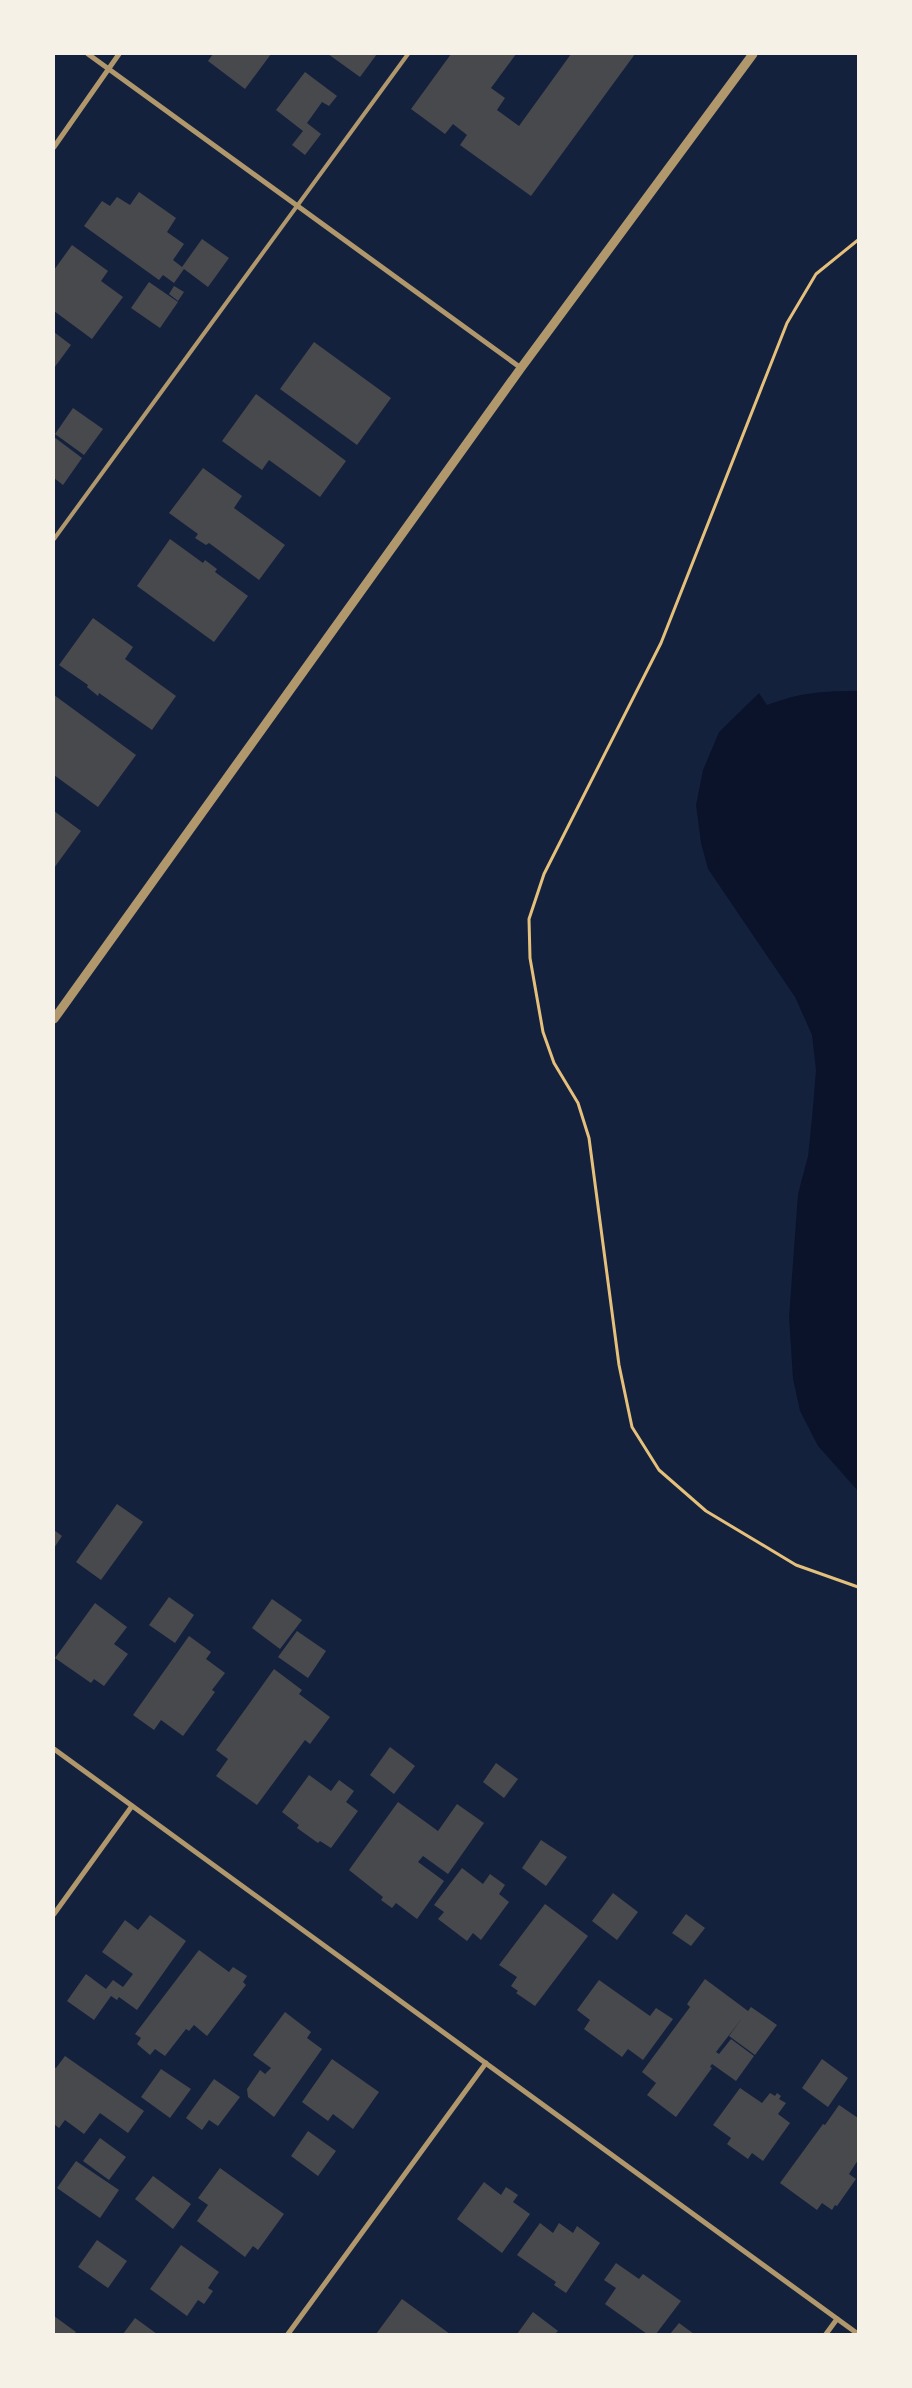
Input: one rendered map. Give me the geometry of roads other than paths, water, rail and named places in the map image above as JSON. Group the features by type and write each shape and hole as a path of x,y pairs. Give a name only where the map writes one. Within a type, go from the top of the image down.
{"street":[{"path":"88,54 521,368"},
{"path":"54,147 119,54"},
{"path":"54,1019 521,368 753,54"},
{"path":"54,1749 858,2334"},
{"path":"54,1914 132,1806"},
{"path":"288,2334 486,2063"},
{"path":"826,2334 837,2319"}],"lane":[{"path":"54,539 408,54"}],"water":[{"path":"858,691 858,1491 818,1446 800,1411 793,1379 789,1317 798,1194 808,1156 816,1070 812,1035 795,997 708,869 701,843 696,805 703,770 719,732 759,693 767,705 791,697 812,693"}]}
